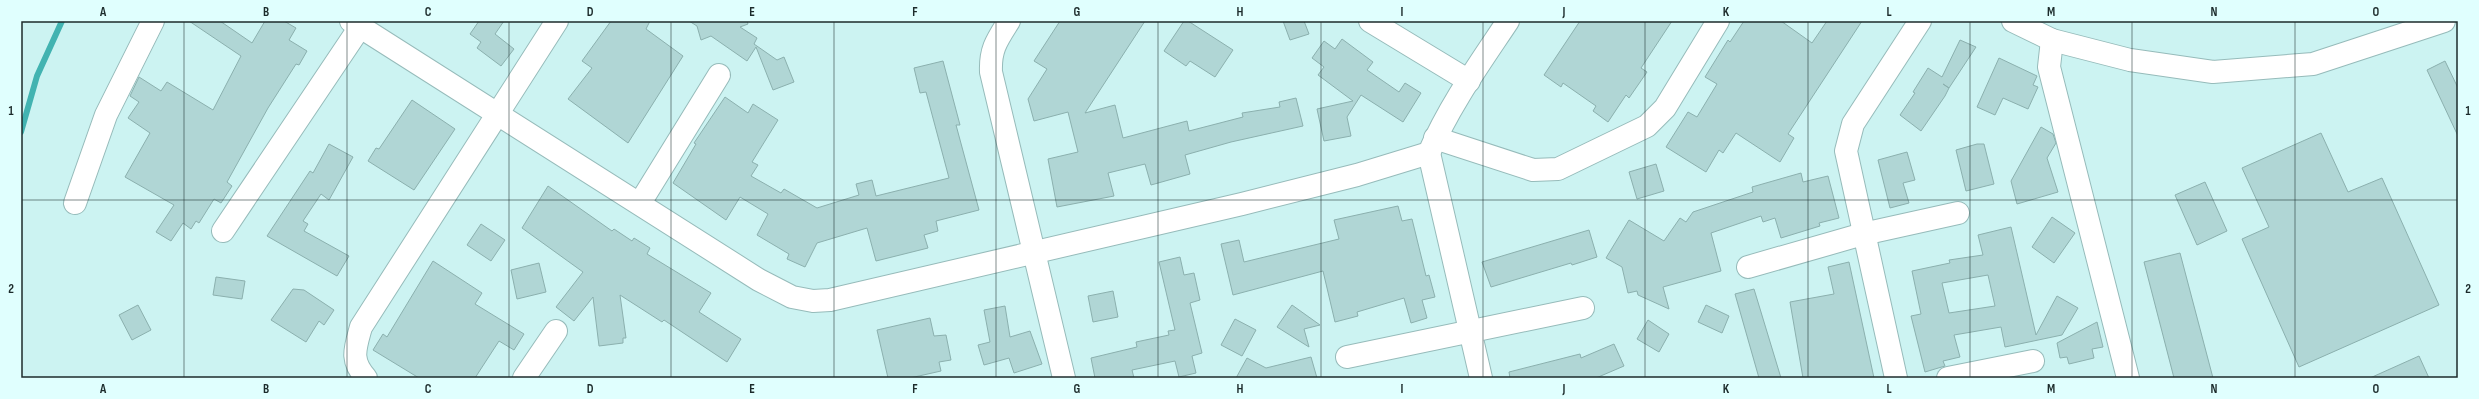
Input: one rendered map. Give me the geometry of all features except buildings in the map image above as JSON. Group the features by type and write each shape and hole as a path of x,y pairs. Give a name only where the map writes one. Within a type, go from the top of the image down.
{"street":[{"path":"75,203 106,115 153,21"},
{"path":"366,378 358,368 354,351 361,327 557,21"},
{"path":"1009,21 995,44 991,56 991,72 1035,251 1064,378"},
{"path":"1370,21 1469,81"},
{"path":"1481,378 1432,146 1469,81 1508,21"},
{"path":"223,231 356,23 498,112 759,280 792,297 813,301 868,293 1035,251 1334,181 1432,146 1533,170 1558,169 1647,126 1665,108 1718,21"},
{"path":"1896,378 1863,234 1846,151 1853,124 1920,21"},
{"path":"2013,21 2052,40 2130,60 2214,72 2313,64 2444,21"},
{"path":"2052,40 2048,67 2128,378"},
{"path":"640,203 719,75"},
{"path":"1748,267 1863,234 1958,213"},
{"path":"1346,357 1583,308"},
{"path":"524,378 556,331"},
{"path":"1948,378 2033,361"}],"waterway":[{"path":"21,132 37,76 62,21"}]}
